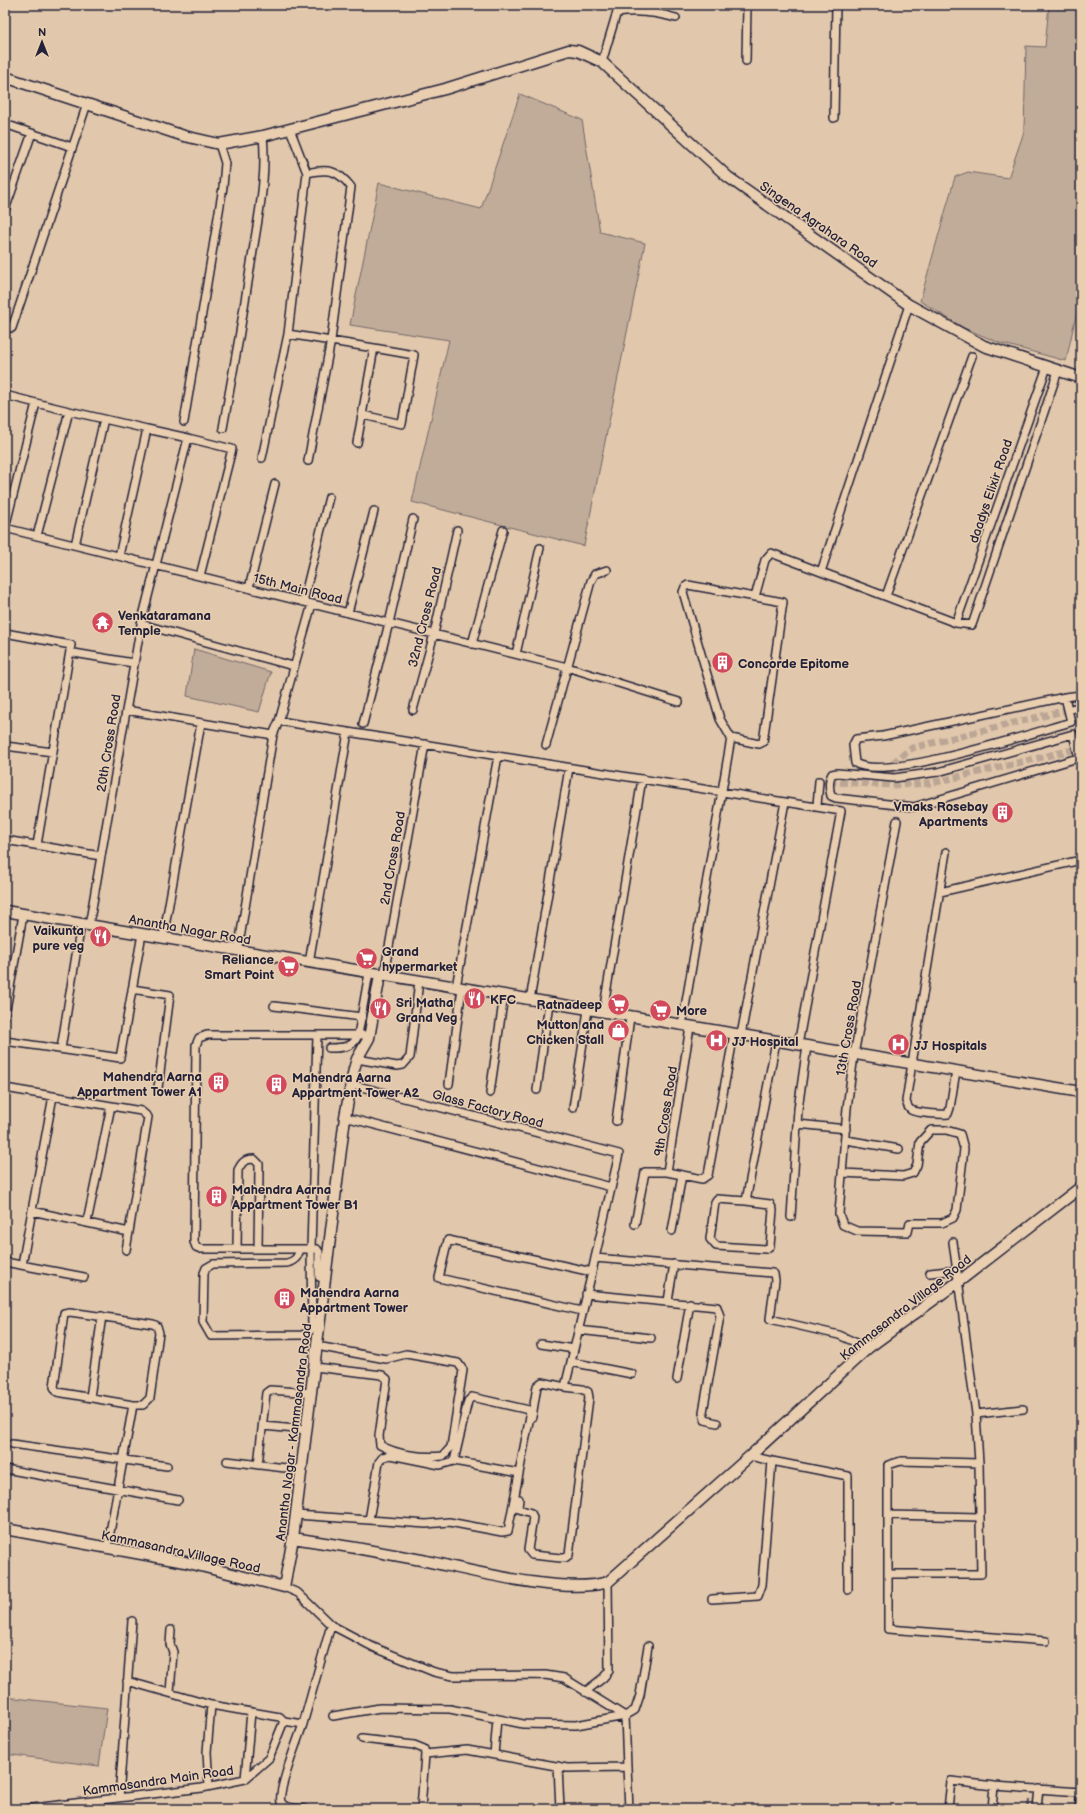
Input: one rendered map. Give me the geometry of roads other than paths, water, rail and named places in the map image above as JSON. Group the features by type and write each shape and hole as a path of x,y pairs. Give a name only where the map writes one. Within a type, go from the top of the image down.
{"street":[{"path":"602,62 619,5"},
{"path":"746,61 747,5"},
{"path":"834,118 836,5"},
{"path":"616,13 642,11 676,18"},
{"name":"Singena Agrahara Road","path":"290,129 445,89 569,50 578,51 602,62 728,176 909,305 984,346 1081,378"},
{"path":"5,77 184,136 219,144 263,136 290,129 307,173 288,334 262,458"},
{"path":"5,326 12,328 87,104"},
{"path":"5,124 72,147"},
{"path":"5,210 32,133"},
{"path":"223,428 240,337 262,191 266,158 263,136"},
{"path":"184,422 223,187 225,163 219,144"},
{"path":"307,173 317,170 332,171 343,176 351,188 331,340 308,461"},
{"path":"822,572 909,305"},
{"path":"288,334 414,355 402,424 363,415"},
{"path":"357,444 374,348"},
{"path":"886,596 972,356"},
{"name":"daadys Elixir Road","path":"1046,367 956,623 972,625 1058,371"},
{"path":"5,395 232,449 200,576"},
{"path":"5,528 36,403"},
{"path":"37,536 69,411"},
{"path":"75,545 104,419"},
{"path":"119,556 147,429"},
{"name":"20th Cross Road","path":"61,1049 85,925 101,856 140,624 188,438"},
{"path":"249,588 275,484"},
{"path":"303,602 329,497"},
{"path":"348,613 374,511"},
{"path":"363,724 389,623 413,519"},
{"name":"15th Main Road","path":"5,528 567,667 679,702"},
{"name":"32nd Cross Road","path":"413,710 434,634 457,530"},
{"path":"472,644 503,530"},
{"path":"516,654 540,548"},
{"path":"755,597 765,560 771,553 956,623"},
{"path":"546,745 591,581 595,574 607,570"},
{"path":"688,585 755,597 784,602 763,742 759,744 731,738 720,719 683,592 685,587 688,585"},
{"path":"238,951 273,735 279,721 293,666 312,604"},
{"path":"140,624 293,666"},
{"path":"5,633 71,646 38,845"},
{"path":"74,653 133,663"},
{"path":"1065,697 1071,722 940,759 892,768 860,766 855,763 853,745 856,739 883,736 1065,697 1081,695"},
{"path":"1071,709 1081,706"},
{"path":"126,710 201,724 273,735"},
{"path":"279,721 841,811 802,1046 791,1217"},
{"path":"163,938 201,724"},
{"path":"309,963 348,732"},
{"path":"1073,734 1080,758 914,807 831,796 829,790 830,778 832,774 894,778 938,772 1073,734"},
{"name":"9th Cross Road","path":"635,1224 645,1172 667,1172 686,1026 731,738"},
{"name":"2nd Cross Road","path":"382,975 424,744"},
{"path":"5,746 53,752"},
{"path":"449,1084 459,988 498,756"},
{"path":"876,776 877,767"},
{"path":"530,1000 569,768"},
{"path":"603,1012 642,779"},
{"path":"817,806 819,781"},
{"path":"667,1172 702,1179 708,1175 785,802"},
{"name":"13th Cross Road","path":"842,1173 903,1176 913,1173 917,1166 920,1142 931,1130 946,1130 960,1134 964,1149 958,1210 954,1218 942,1223 910,1223 908,1232 857,1231 843,1224 839,1214 842,1173 846,1140 847,1108 854,1054 897,821"},
{"path":"5,840 101,856"},
{"path":"946,852 906,1101 908,1106 912,1110 942,1115 948,1114 956,1072"},
{"path":"940,892 1081,860"},
{"name":"Anantha Nagar Road","path":"5,912 1081,1092"},
{"path":"5,1014 23,914"},
{"path":"5,1041 120,1058 142,934"},
{"path":"329,1048 352,1045 356,1040 370,973"},
{"name":"Anantha Nagar - Kammasandra Road","path":"284,1587 293,1538 302,1470 350,1084 358,1059 365,1048 370,1035 382,975"},
{"path":"358,1059 397,1066 403,1065 410,1057 419,981"},
{"path":"132,989 170,995 158,1088"},
{"path":"490,1093 504,996"},
{"path":"537,1090 549,1003"},
{"path":"274,1006 362,1017"},
{"path":"573,1108 588,1010"},
{"path":"616,1121 630,1017"},
{"path":"325,1279 319,1277 319,1252 317,1249 201,1249 196,1247 194,1242 196,1045 199,1038 207,1035 370,1035"},
{"path":"300,1249 298,1256 294,1261 287,1263 212,1264 206,1268 204,1273 204,1322 211,1336 302,1335 308,1333 312,1328 311,1249 317,1035"},
{"path":"746,1201 776,1041"},
{"name":"Glass Factory Road","path":"350,1084 619,1154 611,1187"},
{"path":"5,1088 141,1111 148,1117 126,1250"},
{"path":"22,1265 53,1096"},
{"path":"87,1222 110,1106"},
{"path":"345,1117 611,1187 565,1387"},
{"path":"798,1124 846,1129"},
{"path":"846,1140 899,1148"},
{"path":"237,1249 238,1170 241,1163 247,1159 254,1159 258,1164 259,1170 258,1249"},
{"path":"672,1231 682,1175"},
{"name":"Kammasandra Village Road","path":"608,1582 750,1456 868,1348 959,1282 1081,1187"},
{"path":"717,1199 746,1201 770,1204 772,1206 773,1210 769,1248 716,1246 710,1239 715,1202 717,1199"},
{"path":"32,1210 129,1232"},
{"path":"582,1310 439,1278 448,1240 592,1272"},
{"path":"888,1574 981,1574 979,1463 976,1414 953,1242"},
{"path":"595,1258 772,1273 774,1274 775,1280 770,1319 839,1335 868,1348"},
{"path":"5,1262 84,1277"},
{"path":"668,1301 674,1264"},
{"path":"930,1273 957,1270"},
{"path":"586,1294 712,1305 717,1307 720,1311 720,1316 703,1412 705,1420 717,1423"},
{"path":"677,1379 690,1303"},
{"path":"70,1312 102,1316 153,1324 157,1326 159,1333 150,1398 143,1404 133,1404 90,1397 66,1395 57,1392 54,1387 62,1318 64,1314 70,1312"},
{"path":"90,1397 102,1316"},
{"path":"578,1330 651,1338"},
{"path":"541,1344 574,1349"},
{"path":"315,1367 382,1376 387,1379 379,1436 380,1445 388,1449 430,1458 443,1456 450,1447 463,1370 458,1363 406,1354 386,1359 317,1346"},
{"path":"571,1362 632,1374"},
{"path":"542,1382 565,1387 582,1389 588,1392 589,1398 569,1555 565,1558 532,1555 528,1550 532,1514 531,1512 522,1511 518,1507 537,1386 542,1382"},
{"path":"258,1465 266,1393 270,1390 312,1393"},
{"path":"296,1515 426,1524 449,1522 508,1532 530,1416 529,1410 472,1397 468,1401 454,1461"},
{"path":"107,1549 133,1404"},
{"path":"976,1414 1023,1409"},
{"path":"262,1426 307,1430"},
{"path":"12,1444 167,1466"},
{"path":"369,1520 379,1462 382,1457 391,1455 440,1464 454,1461 518,1473"},
{"path":"750,1456 848,1476 848,1590"},
{"path":"712,1599 758,1596 762,1585 772,1461"},
{"path":"979,1463 901,1461 888,1465 888,1629 1046,1641"},
{"path":"227,1462 302,1470"},
{"path":"5,1469 178,1500"},
{"path":"888,1515 980,1517"},
{"name":"Kammasandra Village Road","path":"5,1529 107,1549 185,1562 284,1587 298,1593 331,1625 373,1648 434,1672 453,1676 545,1674 564,1678 624,1716"},
{"path":"293,1538 381,1552 543,1583 584,1585 608,1582 608,1671 603,1678 585,1692"},
{"path":"119,1798 132,1621"},
{"path":"304,1809 283,1805 281,1802 281,1797 284,1782 303,1724 331,1625"},
{"path":"170,1693 173,1652 170,1644 171,1630"},
{"path":"333,1716 380,1708 450,1709 522,1724 576,1725 624,1716 635,1710 640,1695 648,1646"},
{"path":"127,1681 211,1705 280,1717 284,1721 303,1724"},
{"path":"209,1786 207,1752 211,1705"},
{"path":"245,1780 251,1712"},
{"path":"624,1716 629,1809"},
{"path":"494,1755 497,1719"},
{"name":"Kammasandra Main Road","path":"25,1809 119,1798 245,1780 269,1758 284,1721"},
{"path":"362,1739 421,1746 425,1754 421,1809"},
{"path":"425,1754 467,1750 567,1768 627,1767"},
{"path":"558,1766 560,1809"},
{"path":"948,1809 951,1781 994,1786 1081,1791 1079,1809"},
{"path":"992,1809 994,1786"},
{"path":"1037,1809 1039,1788"}],"waterway":[{"path":"1028,1809 1029,1801"}],"tunnel":[{"path":"886,783 895,761 912,748 1071,709"},
{"path":"819,781 892,785 932,783 1081,748"}],"place":[{"name":"Venkataramana Temple","path":"103,622"},
{"name":"Concorde Epitome","path":"722,663"},
{"name":"Vmaks Rosebay Apartments","path":"1003,813"},
{"name":"Vaikunta pure veg","path":"100,937"},
{"name":"Grand hypermarket","path":"366,958"},
{"name":"Reliance Smart Point","path":"289,966"},
{"name":"KFC","path":"474,999"},
{"name":"Ratnadeep","path":"618,1004"},
{"name":"Sri Matha Grand Veg","path":"380,1009"},
{"name":"More","path":"660,1010"},
{"name":"Mutton and Chicken Stall","path":"619,1031"},
{"name":"JJ Hospital","path":"716,1041"},
{"name":"JJ Hospitals","path":"898,1045"},
{"name":"Mahendra Aarna Appartment Tower A1","path":"218,1083"},
{"name":"Mahendra Aarna Appartment Tower A2","path":"277,1084"},
{"name":"Mahendra Aarna Appartment Tower B1","path":"216,1196"},
{"name":"Mahendra Aarna Appartment Tower","path":"285,1299"}]}
